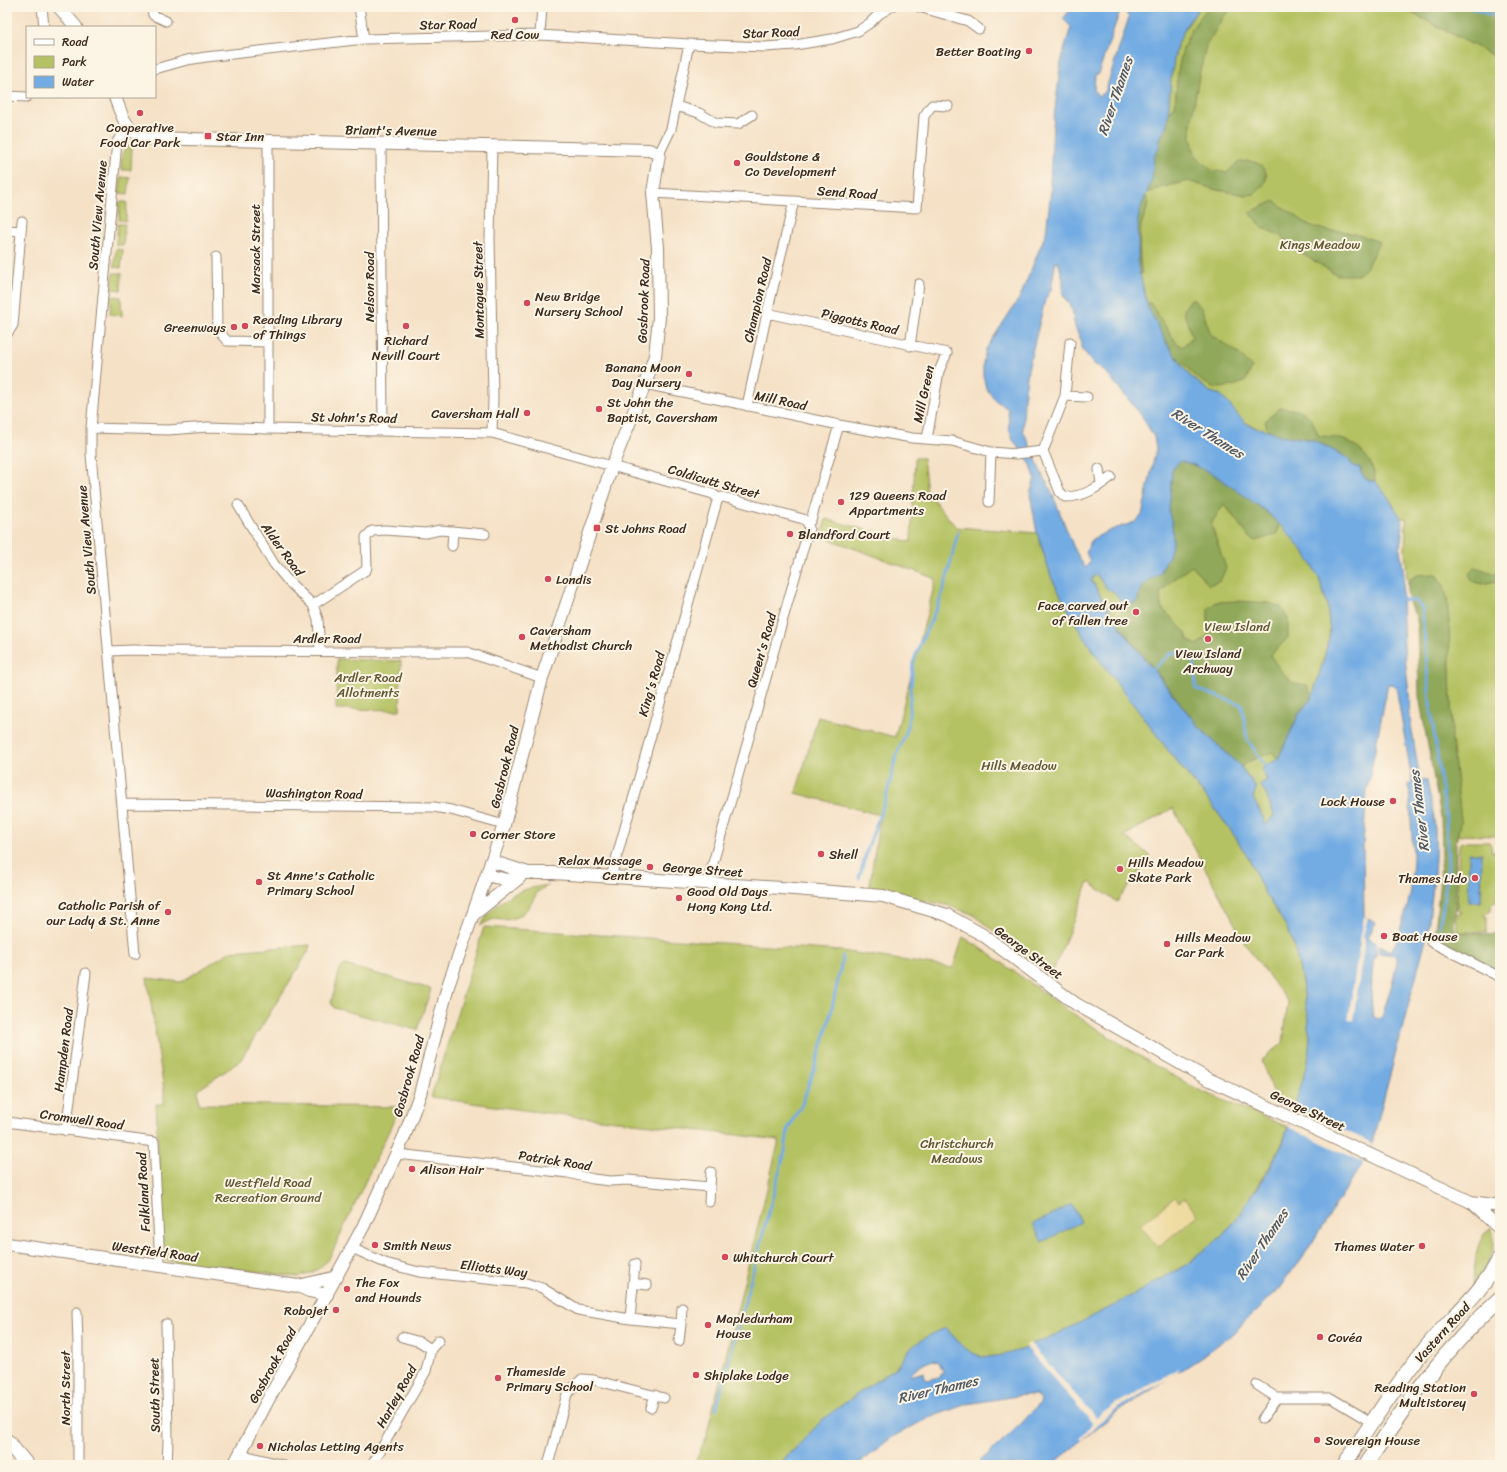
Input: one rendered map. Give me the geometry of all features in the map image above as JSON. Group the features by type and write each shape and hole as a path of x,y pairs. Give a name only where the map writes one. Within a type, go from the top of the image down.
{"main road":[{"path":"59,7 75,26"},
{"path":"115,98 127,126"},
{"name":"Briant's Avenue","path":"127,126 136,134 145,138 649,150 659,154"},
{"name":"Gosbrook Road","path":"234,1465 269,1398 352,1248 397,1154 420,1094 446,993 504,825 542,678 612,466 645,384 654,356 658,318 658,248 653,193 659,154"},
{"name":"George Street","path":"491,861 523,875"},
{"name":"George Street","path":"487,874 507,880 523,875 611,877 883,896 947,915 983,935 1076,1004 1155,1050 1206,1078 1471,1202 1500,1229"},
{"path":"474,914 523,875"},
{"name":"George Street","path":"1471,1202 1500,1206"},
{"name":"Westfield Road","path":"7,1244 298,1286 309,1291 327,1295"},
{"name":"Vastern Road","path":"1344,1465 1371,1422 1402,1379 1429,1344 1483,1286 1500,1258"},
{"name":"Westfield Road","path":"298,1286 336,1277"},
{"name":"Vastern Road","path":"1366,1465 1410,1400 1446,1353 1500,1299"},
{"path":"7,1441 28,1465"}],"street":[{"path":"42,7 44,26"},
{"path":"359,7 364,39"},
{"path":"540,35 542,7"},
{"name":"Star Road","path":"156,69 187,60 206,57 364,39 540,35 765,47 803,44 832,39 858,31 870,23 877,10 891,7"},
{"path":"919,7 968,21 979,29"},
{"path":"151,25 153,11 166,21"},
{"name":"Gosbrook Road","path":"659,154 671,130 689,44"},
{"path":"7,96 26,96"},
{"name":"Send Road","path":"653,193 917,208 924,116 932,105 948,106"},
{"path":"676,106 698,113 716,124 738,124 752,115"},
{"name":"South View Avenue","path":"127,126 117,142 91,428 91,454 135,954"},
{"name":"Marsack Street","path":"268,141 268,429"},
{"name":"Nelson Road","path":"381,144 383,431"},
{"name":"Montague Street","path":"492,147 490,238 493,398 492,432"},
{"name":"Champion Road","path":"747,406 767,313 794,201"},
{"path":"7,334 13,325 22,221"},
{"path":"7,230 21,231"},
{"path":"216,257 217,329 227,341 268,342"},
{"path":"910,346 920,284"},
{"name":"Piggotts Road","path":"767,313 946,353"},
{"path":"1070,342 1065,396 1039,451 1060,492 1065,497 1072,497 1090,492 1111,477"},
{"name":"Mill Green","path":"927,440 939,372 946,353"},
{"name":"Mill Road","path":"645,384 839,425 912,438 952,442 991,452 1016,454 1039,451"},
{"path":"1065,396 1087,398"},
{"name":"Queen's Road","path":"707,884 809,528 808,523 811,520 839,425"},
{"name":"St John's Road","path":"91,428 168,430 208,427 492,432 612,466"},
{"path":"989,502 991,452"},
{"name":"Coldicutt Street","path":"612,466 706,492 718,498 723,497 803,519 808,523"},
{"path":"1099,469 1101,484"},
{"name":"King's Road","path":"611,877 718,498"},
{"name":"Alder Road","path":"238,505 274,564 288,581 313,605"},
{"path":"320,651 318,619 313,605 366,570 366,537 372,531 385,530 426,533 440,530 485,534"},
{"path":"452,546 453,531"},
{"name":"Ardler Road","path":"109,651 467,652 542,678"},
{"name":"Washington Road","path":"123,804 434,807 451,810 504,825"},
{"path":"1431,942 1500,978"},
{"name":"Hampden Road","path":"66,1131 86,973"},
{"name":"Cromwell Road","path":"7,1122 154,1142"},
{"name":"Falkland Road","path":"154,1142 160,1265"},
{"name":"Patrick Road","path":"397,1154 568,1173 593,1179 610,1181 628,1180 710,1187"},
{"path":"709,1202 711,1172"},
{"name":"Elliotts Way","path":"352,1248 385,1263 419,1272 526,1284 542,1288 578,1310 630,1319 681,1324"},
{"path":"630,1319 634,1264"},
{"path":"633,1283 647,1285"},
{"path":"679,1341 682,1308"},
{"name":"North Street","path":"77,1312 78,1465"},
{"name":"South Street","path":"166,1324 167,1465"},
{"path":"402,1337 420,1342 431,1349"},
{"name":"Harley Road","path":"372,1465 426,1371 431,1349 439,1340"},
{"path":"548,1465 567,1394 582,1379 594,1380 664,1398"},
{"path":"1257,1385 1277,1398 1331,1398 1371,1422"},
{"path":"651,1408 655,1395"},
{"path":"1262,1420 1277,1398"},
{"path":"240,1454 283,1465"}],"green space":[{"name":"Kings Meadow","path":"1200,7 1393,7 1500,39 1500,844 1495,836 1456,835 1430,597 1408,588 1405,551 1406,518 1401,518 1390,500 1375,481 1371,482 1246,423 1221,395 1210,392 1190,376 1167,344 1148,307 1138,267 1138,220 1168,118 1173,61 1181,35"},
{"path":"1209,7 1234,7 1224,16 1206,46 1199,75 1191,124 1191,138 1195,154 1211,170 1227,173 1235,165 1241,162 1251,161 1261,165 1266,173 1266,179 1262,187 1255,194 1246,195 1217,190 1188,181 1156,189 1149,193 1141,182 1165,113 1175,107 1177,78 1182,53 1191,30"},
{"path":"1393,7 1500,7 1500,66 1492,55 1412,13"},
{"path":"127,146 132,147 131,170 121,170 122,154"},
{"path":"121,177 130,178 128,194 119,193"},
{"path":"1146,196 1148,204 1141,226 1140,238 1142,274 1135,274 1133,266 1139,199"},
{"path":"1274,201 1309,225 1328,231 1342,231 1379,242 1366,268 1358,275 1337,275 1291,247 1283,237 1264,228 1249,213"},
{"path":"119,202 127,202 126,221 119,220"},
{"path":"118,224 125,224 123,245 116,245"},
{"path":"116,249 123,250 121,268 114,267"},
{"path":"113,273 122,273 121,290 112,289"},
{"path":"111,296 121,297 122,316 110,314"},
{"path":"1192,298 1202,309 1211,335 1237,352 1252,367 1245,382 1229,387 1215,388 1203,382 1174,354 1143,304 1150,303 1176,342 1182,347 1192,337 1183,310"},
{"path":"1280,408 1305,413 1312,421 1318,435 1344,440 1358,448 1372,466 1375,481 1368,481 1361,473 1361,469 1352,465 1348,458 1313,440 1280,435 1268,430 1265,421"},
{"name":"Hills Meadow","path":"915,458 923,458 927,492 956,527 1037,533 1052,579 1095,654 1177,762 1207,798 1236,838 1250,861 1264,892 1286,926 1293,943 1309,1020 1308,1027 1310,1035 1308,1063 1295,1105 1276,1098 1261,1061 1283,1043 1288,1002 1246,945 1173,808 1124,836 1151,856 1117,902 1089,882 1051,976 972,914 946,905 869,890 880,815 796,793 818,717 895,737 936,579 821,536 826,519 911,542"},
{"name":"View Island","path":"1180,461 1206,471 1233,486 1269,514 1279,524 1277,534 1256,541 1248,536 1224,504 1211,524 1226,568 1220,581 1209,585 1192,566 1172,580 1160,593 1161,607 1186,633 1188,640 1197,645 1208,636 1208,609 1216,602 1238,601 1269,603 1281,607 1288,619 1288,638 1270,655 1281,671 1293,683 1307,685 1312,698 1300,712 1278,759 1272,752 1252,760 1241,767 1200,728 1116,621 1125,607 1138,601 1138,595 1142,587 1162,572 1161,570 1169,556 1172,524 1169,512 1172,470"},
{"name":"View Island","path":"1172,483 1267,512 1290,535 1305,553 1319,578 1327,604 1330,633 1312,698 1300,712 1278,759 1261,769 1267,780 1260,785 1265,792 1274,815 1267,824 1265,824 1253,798 1256,789 1241,767 1116,621 1091,579 1096,573 1107,589 1115,593"},
{"path":"1475,567 1495,574 1500,573 1500,582 1495,581 1483,584 1472,581 1469,574"},
{"path":"1436,574 1444,586 1447,599 1452,740 1461,819 1456,843 1456,906 1454,928 1457,932 1496,935 1500,937 1500,975 1439,941 1435,933 1442,857 1441,818 1419,696 1417,619 1410,605 1407,593 1410,579 1418,575"},
{"name":"Ardler Road Allotments","path":"337,659 401,661 400,710 336,709"},
{"name":"Thames Lido","path":"1462,842 1489,842 1492,846 1492,852 1495,852 1498,856 1500,884 1498,886 1498,900 1491,904 1491,910 1485,914 1485,916 1487,916 1487,932 1457,932 1457,913 1461,913 1457,909 1459,846"},
{"path":"549,885 537,892 532,903 521,915 504,920 494,919 480,926 494,908 509,896 527,889"},
{"name":"Christchurch Meadows","path":"484,927 842,951 953,968 963,937 987,952 1069,1011 1151,1063 1201,1091 1288,1127 1273,1162 1242,1211 1222,1236 1187,1265 1081,1324 1047,1340 1034,1343 1019,1351 998,1356 984,1357 970,1352 955,1339 903,1359 889,1372 835,1413 789,1453 780,1465 694,1465 706,1437 779,1140 522,1110 431,1097"},
{"name":"Westfield Road Recreation Ground","path":"310,945 308,952 240,1061 198,1090 199,1104 400,1107 331,1255 317,1270 298,1277 163,1260 156,1104 164,1104 164,1090 147,978 181,982 231,951"},
{"path":"345,965 431,989 417,1030 334,1008 331,1003 340,969"},
{"path":"1491,1227 1494,1236 1493,1252 1486,1267 1471,1288 1478,1247 1485,1233"}],"sand":[{"path":"1175,1197 1179,1202 1184,1198 1198,1215 1158,1247 1140,1225"}],"water":[{"name":"River Thames","path":"1072,7 1200,7 1187,24 1176,48 1171,78 1168,118 1166,127 1160,139 1159,148 1154,157 1152,180 1141,207 1138,220 1138,267 1148,307 1167,344 1190,376 1210,392 1221,395 1246,423 1253,427 1268,430 1280,435 1313,440 1348,458 1352,465 1360,468 1361,473 1368,481 1375,481 1390,500 1401,518 1403,527 1400,549 1404,574 1402,600 1404,647 1410,703 1409,712 1420,780 1427,781 1435,832 1434,876 1427,935 1372,1143 1363,1162 1305,1254 1277,1291 1231,1335 1199,1359 1114,1414 1052,1465 976,1465 1020,1425 1040,1403 1041,1399 1035,1395 1023,1395 967,1404 926,1419 891,1438 857,1465 780,1465 789,1453 793,1451 824,1418 898,1366 909,1350 931,1334 946,1328 963,1347 971,1352 980,1356 988,1357 1003,1355 1027,1348 1031,1344 1045,1340 1111,1307 1193,1261 1197,1255 1221,1237 1234,1222 1269,1170 1283,1143 1296,1108 1296,1101 1308,1063 1310,1035 1308,1027 1309,1020 1299,966 1293,943 1286,926 1264,892 1250,861 1236,838 1207,798 1177,762 1095,654 1077,626 1052,579 1037,533 1030,494 1035,478 1031,465 1013,440 1009,429 1008,409 995,400 986,388 983,375 983,362 986,349 1020,297 1046,233 1051,190 1050,183 1053,126 1060,69 1071,27 1063,19","holes":["1121,8 1129,17 1105,92 1098,96 1094,90 1095,75 1098,74","1058,261 1063,280 1063,294 1072,310 1075,327 1082,342 1082,349 1095,365 1100,367 1109,376 1142,416 1154,437 1156,449 1142,515 1135,522 1111,530 1092,539 1086,552 1090,562 1085,568 1074,548 1050,488 1040,470 1023,430 1024,399 1028,369 1045,300 1051,290 1056,262","1180,461 1192,464 1215,475 1267,512 1290,535 1305,553 1319,578 1327,604 1330,633 1312,698 1300,712 1278,759 1261,769 1267,780 1259,785 1265,792 1274,815 1266,825 1253,798 1256,789 1250,778 1248,778 1241,767 1200,728 1138,651 1116,621 1091,580 1096,574 1107,589 1115,593 1125,607 1138,601 1138,595 1142,587 1162,572 1161,570 1169,556 1173,541 1172,524 1169,512 1172,470","1388,684 1394,685 1396,687 1412,781 1409,785 1413,857 1411,890 1400,935 1391,951 1380,945 1379,953 1395,955 1397,963 1382,1017 1377,1019 1373,1016 1371,994 1374,956 1376,956 1377,944 1367,938 1376,923 1364,916 1363,844 1367,791","934,1360 939,1362 943,1371 939,1377 928,1380 925,1378 924,1372 910,1376 917,1368"]},
{"name":"Thames Lido","path":"1469,853 1482,853 1481,902 1468,902"},
{"path":"1072,1204 1081,1222 1042,1242 1033,1224"}],"pier":[{"path":"1364,916 1368,918 1363,936 1365,939 1353,1021 1348,1020"},
{"path":"1296,1108 1372,1143 1363,1162 1288,1127"},
{"path":"1030,1343 1096,1418 1114,1405 1178,1369 1178,1375 1121,1406 1100,1422 1083,1440 1080,1439 1092,1422 1025,1346"}],"waterway":[{"path":"1469,7 1500,18"},
{"path":"859,878 868,847 885,801 897,754 908,727 913,663 939,603 958,532"},
{"path":"1402,600 1416,601 1422,608 1430,704 1446,818 1448,866 1439,926"},
{"path":"1153,669 1171,653 1182,652 1194,658 1196,689 1242,705 1247,739 1266,767"},
{"path":"716,1409 785,1151 788,1129 802,1104 820,1052 830,1017 843,956"}],"place":[{"name":"Red Cow","path":"515,20"},
{"name":"Better Boating","path":"1029,51"},
{"name":"Cooperative Food Car Park","path":"140,113"},
{"name":"Star Inn","path":"208,136"},
{"name":"Gouldstone & Co Development","path":"737,163"},
{"name":"New Bridge Nursery School","path":"527,303"},
{"name":"Reading Library of Things","path":"245,326"},
{"name":"Richard Nevill Court","path":"406,326"},
{"name":"Greenways","path":"234,327"},
{"name":"Banana Moon Day Nursery","path":"689,374"},
{"name":"St John the Baptist, Caversham","path":"599,409"},
{"name":"Caversham Hall","path":"527,413"},
{"name":"129 Queens Road Appartments","path":"841,502"},
{"name":"St Johns Road","path":"597,528"},
{"name":"Blandford Court","path":"790,534"},
{"name":"Londis","path":"548,579"},
{"name":"Face carved out of fallen tree","path":"1136,612"},
{"name":"Caversham Methodist Church","path":"522,637"},
{"name":"View Island Archway","path":"1208,639"},
{"name":"Lock House","path":"1393,801"},
{"name":"Corner Store","path":"473,834"},
{"name":"Shell","path":"821,854"},
{"name":"Relax Massage Centre","path":"650,867"},
{"name":"Hills Meadow Skate Park","path":"1120,869"},
{"name":"Thames Lido","path":"1475,878"},
{"name":"St Anne's Catholic Primary School","path":"259,882"},
{"name":"Good Old Days Hong Kong Ltd.","path":"679,898"},
{"name":"Catholic Parish of our Lady & St. Anne","path":"168,912"},
{"name":"Boat House","path":"1384,936"},
{"name":"Hills Meadow Car Park","path":"1167,944"},
{"name":"Alison Hair","path":"412,1169"},
{"name":"Smith News","path":"375,1245"},
{"name":"Thames Water","path":"1422,1246"},
{"name":"Whitchurch Court","path":"725,1257"},
{"name":"The Fox and Hounds","path":"347,1289"},
{"name":"Robojet","path":"336,1310"},
{"name":"Mapledurham House","path":"708,1325"},
{"name":"Covéa","path":"1320,1337"},
{"name":"Shiplake Lodge","path":"696,1375"},
{"name":"Thameside Primary School","path":"498,1378"},
{"name":"Reading Station Multistorey","path":"1474,1394"},
{"name":"Sovereign House","path":"1317,1440"},
{"name":"Nicholas Letting Agents","path":"260,1446"}]}
